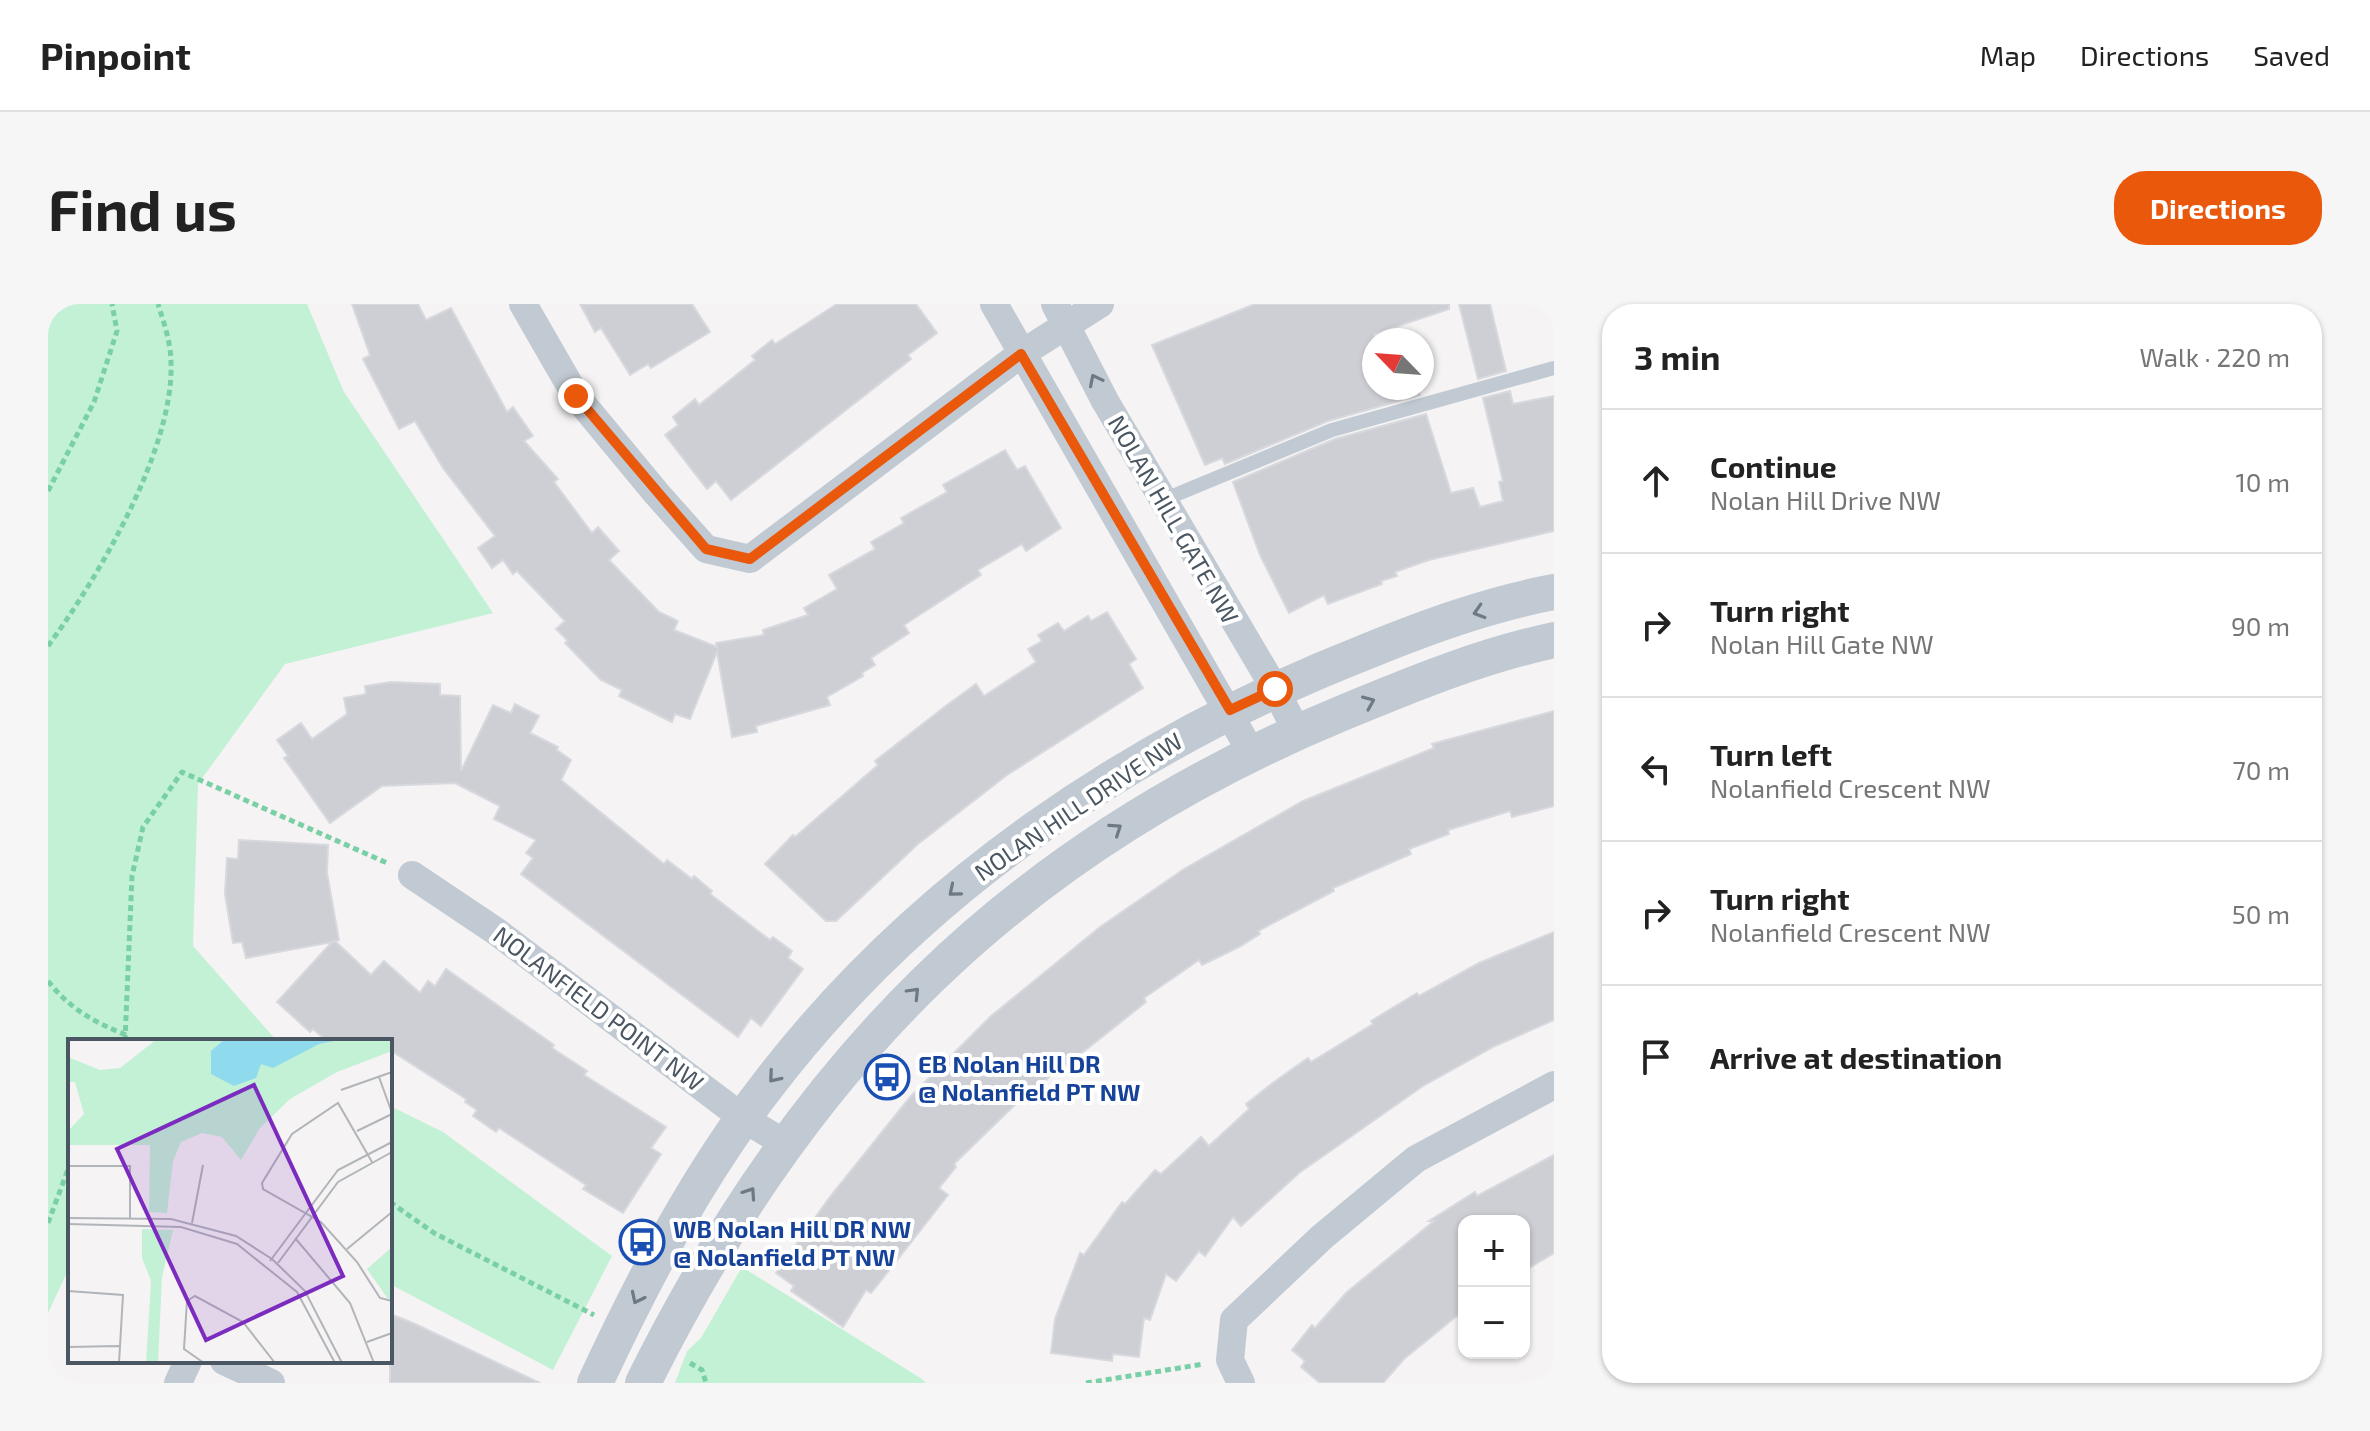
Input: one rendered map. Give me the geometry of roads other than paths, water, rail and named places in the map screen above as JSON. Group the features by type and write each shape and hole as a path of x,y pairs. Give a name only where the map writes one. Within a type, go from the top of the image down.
{"street":[{"path":"523,304 576,396 686,527 706,549 750,559 1021,354 1061,315 1100,304"},
{"name":"NOLAN HILL GATE NW","path":"994,304 1230,710 1251,752"},
{"name":"NOLAN HILL GATE NW","path":"1061,315 1297,732"},
{"name":"NOLAN HILL DRIVE NW","path":"595,1383 664,1242 743,1118 856,981 920,919 1044,822 1230,710 1419,631 1554,592"},
{"name":"NOLAN HILL DRIVE NW","path":"643,1383 676,1316 784,1143 852,1056 924,983 991,922 1123,824 1251,752 1403,688 1517,648 1554,640"},
{"name":"NOLANFIELD POINT NW","path":"412,875 497,932 743,1118 784,1143"},
{"path":"1236,1371 1234,1320 1322,1237 1416,1159 1554,1085"},
{"path":"178,1383 187,1363"},
{"path":"228,1363 271,1383"}],"lane":[{"path":"1163,500 1332,430 1554,368"}],"place":[{"name":"EB Nolan Hill DR @ Nolanfield PT NW","path":"887,1077"},
{"name":"WB Nolan Hill DR NW @ Nolanfield PT NW","path":"642,1242"}]}
